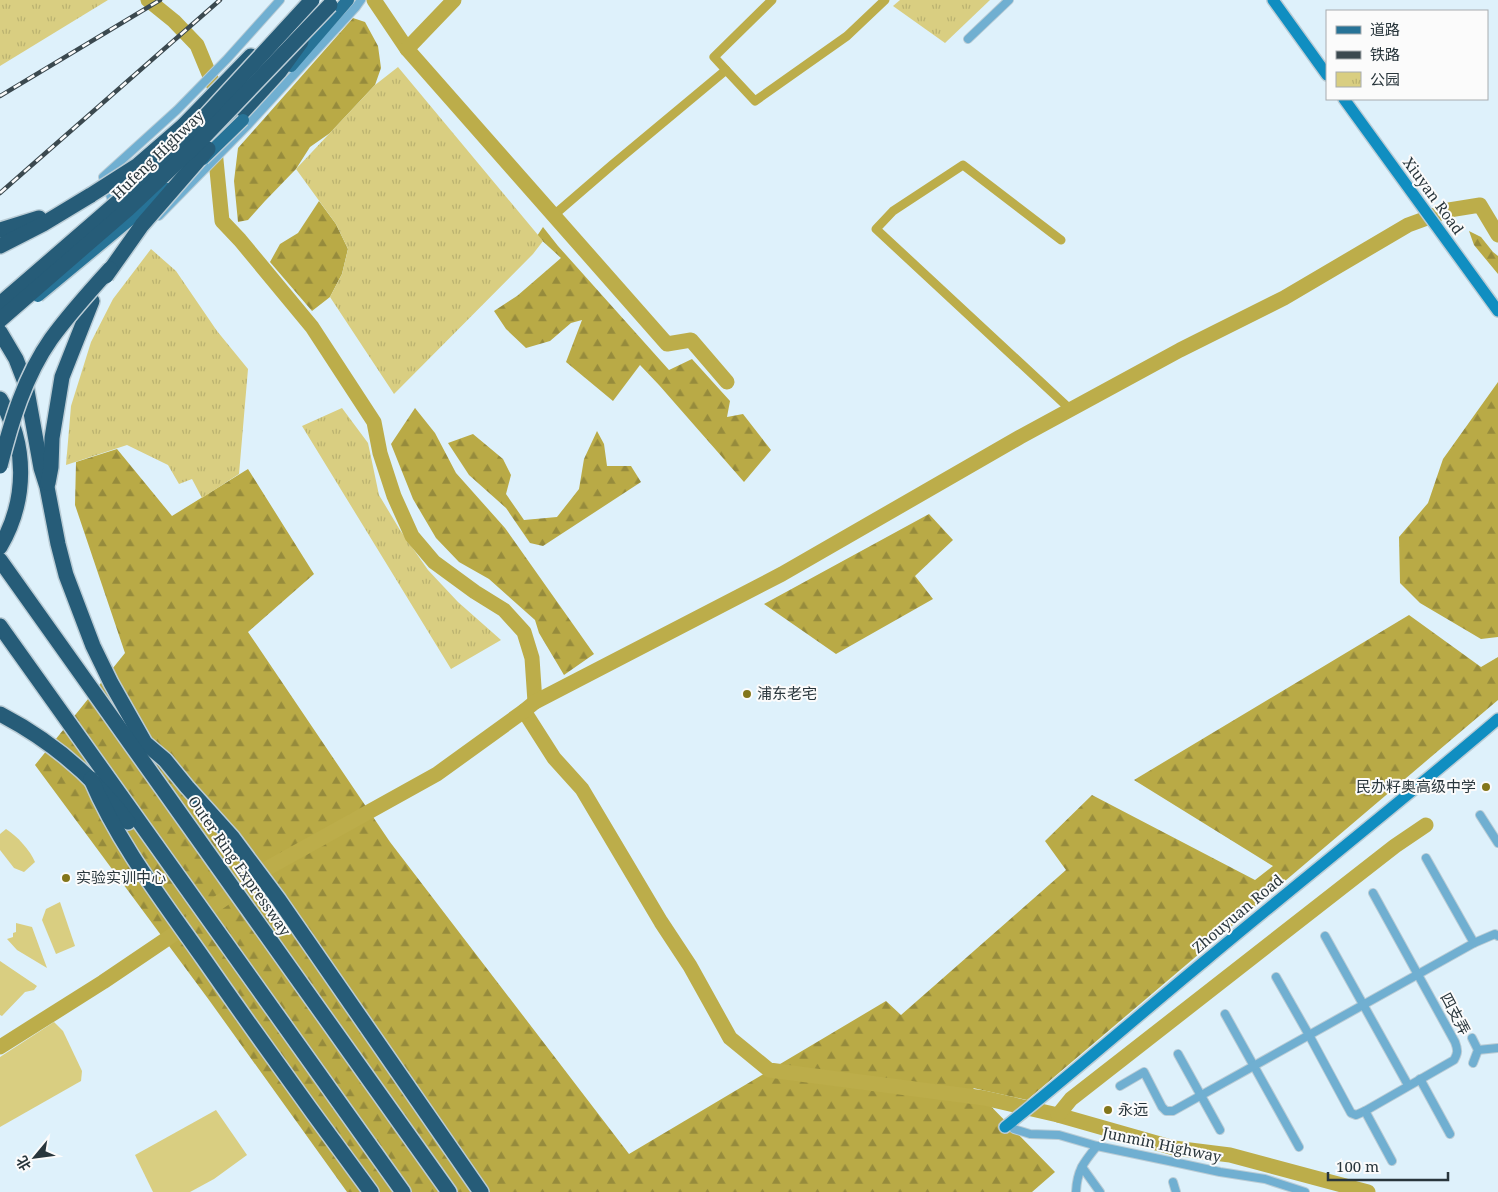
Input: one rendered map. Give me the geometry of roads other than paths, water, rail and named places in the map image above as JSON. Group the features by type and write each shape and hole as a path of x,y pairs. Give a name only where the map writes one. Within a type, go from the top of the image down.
{"highway":[{"path":"0,246 43,224 138,165 183,126 250,57 312,0"},
{"name":"Hufeng Highway","path":"0,304 120,200 189,134 312,0"},
{"path":"0,466 14,416 30,376 51,340 76,307 110,268 142,225 193,174 279,72 327,2"},
{"name":"Hufeng Highway","path":"0,320 128,209 191,149 327,2"},
{"path":"0,230 40,218 91,195"},
{"path":"47,487 52,438 62,377 84,319 110,268"},
{"path":"0,330 16,359 26,384 41,468 47,487 66,575 93,646 111,683 145,743 165,760 246,853 481,1192"},
{"path":"0,399 17,436 21,478 17,509 0,547"},
{"name":"Outer Ring Expressway","path":"0,560 449,1192"},
{"path":"0,626 402,1192"},
{"path":"0,714 49,744 73,762 114,804 136,832 153,841"},
{"path":"145,743 148,769"},
{"path":"90,779 102,805 166,905 282,1070 371,1192"}],"main road":[{"path":"0,330 193,174 245,123 348,0"},
{"path":"0,298 163,155 327,2"}],"street":[{"path":"193,174 142,233 116,210 103,177 177,110 227,59 280,0"},
{"path":"245,123 361,0"},
{"path":"968,39 1009,0"},
{"path":"1273,0 1326,74"},
{"name":"Xiuyan Road","path":"1345,100 1498,311"},
{"name":"Zhouyuan Road","path":"1009,1128 1164,994 1424,782 1498,719"},
{"path":"1480,815 1498,844"},
{"path":"1426,858 1474,944"},
{"name":"四支弄","path":"1366,1111 1454,1060 1458,1054 1458,1048 1373,893"},
{"path":"1120,1086 1144,1072 1162,1107 1166,1111 1173,1110 1474,944 1495,934 1498,936"},
{"path":"1325,936 1408,1085"},
{"path":"1276,977 1351,1113 1356,1115 1366,1111 1392,1161"},
{"path":"1225,1014 1299,1147"},
{"path":"1472,1038 1478,1050 1473,1063"},
{"path":"1478,1050 1498,1048"},
{"path":"1178,1054 1220,1130"},
{"path":"1420,1079 1450,1134"},
{"name":"Junmin Highway","path":"1009,1128 1030,1134 1058,1135 1098,1146 1220,1172 1265,1179 1305,1192"},
{"path":"1076,1192 1077,1177 1086,1160 1098,1146"},
{"path":"1082,1167 1100,1192"},
{"path":"1174,1182 1176,1192"}],"waterway":[{"path":"148,0 174,21 197,45 219,98 220,116 215,150 222,221 312,327 374,422 380,453 394,496 412,536 434,562 475,592 504,610 524,632 532,658 535,702"},
{"path":"374,0 407,49 667,344 691,340 727,382"},
{"path":"407,49 454,0"},
{"path":"726,70 714,57 772,0"},
{"path":"554,215 726,70 755,101 847,36 885,0"},
{"path":"1061,240 963,165 893,211 876,229 1071,410"},
{"path":"0,1047 103,982 266,869 437,774 535,702 782,574 1020,437 1180,350 1284,298 1408,225 1449,210 1480,205 1498,235"},
{"path":"524,711 554,758 582,789 661,922 690,966 730,1038 769,1070 984,1098 1058,1115 1174,1148 1230,1155 1368,1192"},
{"path":"1058,1115 1071,1099 1395,846 1426,825"}],"railway":[{"path":"0,96 160,0"},
{"path":"0,193 220,0"}],"place":[{"name":"浦东老宅","path":"747,694"},
{"name":"民办籽奥高级中学","path":"1486,787"},
{"name":"实验实训中心","path":"66,878"},
{"name":"永远","path":"1108,1110"}]}
